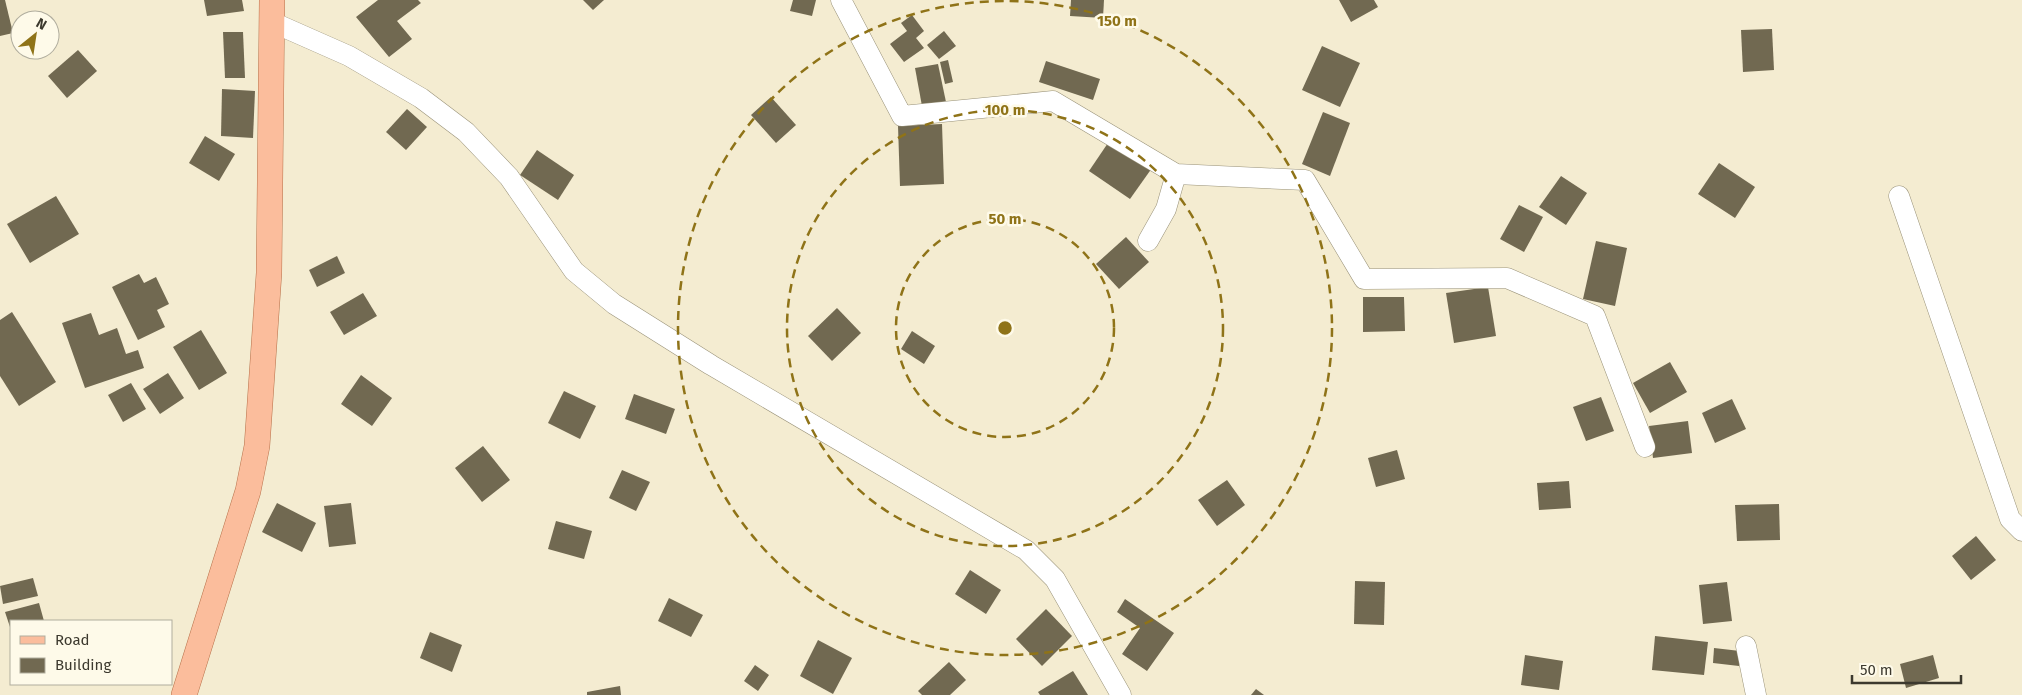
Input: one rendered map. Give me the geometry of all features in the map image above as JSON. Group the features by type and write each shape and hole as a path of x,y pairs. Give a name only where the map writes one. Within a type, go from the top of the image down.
{"main road":[{"path":"184,695 248,491 257,446 269,273 272,11"}],"street":[{"path":"841,0 902,116 1054,102 1176,174 1305,180 1364,279 1507,278 1595,316 1645,447"},
{"path":"272,11 422,98 466,132 509,177 574,271 614,304 711,365 1026,550 1055,579 1121,695"},
{"path":"1148,241 1166,209 1176,174"},
{"path":"1899,196 2010,519 2022,530"},
{"path":"1746,646 1756,695"}],"building":[{"path":"0,0 5,0 10,21 10,34 0,36"},
{"path":"204,0 242,0 244,11 207,16"},
{"path":"378,0 418,0 421,3 397,21 412,39 389,57 356,17"},
{"path":"583,0 604,0 593,10"},
{"path":"793,0 816,0 812,16 790,11"},
{"path":"1071,0 1104,0 1103,18 1070,16"},
{"path":"1339,0 1374,0 1378,7 1351,22"},
{"path":"912,15 924,31 916,38 924,48 904,62 890,44 907,31 901,23"},
{"path":"1772,29 1774,70 1743,72 1741,30"},
{"path":"944,31 956,46 939,59 927,45"},
{"path":"223,32 243,32 245,78 225,78"},
{"path":"1322,46 1360,63 1340,107 1302,90"},
{"path":"78,50 97,71 67,98 48,76"},
{"path":"948,60 953,82 945,84 940,62"},
{"path":"1046,61 1100,79 1093,100 1039,82"},
{"path":"938,64 946,102 922,106 915,68"},
{"path":"222,89 255,91 253,138 221,136"},
{"path":"771,97 796,125 776,143 751,115"},
{"path":"407,109 427,127 406,150 386,132"},
{"path":"1323,112 1350,123 1330,176 1302,164"},
{"path":"942,124 944,184 900,186 898,126"},
{"path":"205,136 235,154 219,181 189,163"},
{"path":"1110,140 1152,168 1130,199 1089,171"},
{"path":"537,150 574,175 558,200 520,175"},
{"path":"1719,163 1755,187 1735,218 1698,194"},
{"path":"1561,176 1587,193 1566,225 1539,207"},
{"path":"56,196 79,234 30,263 7,224"},
{"path":"1519,205 1543,217 1524,252 1500,239"},
{"path":"1126,237 1149,262 1119,289 1096,264"},
{"path":"1596,241 1627,248 1615,306 1583,299"},
{"path":"337,256 345,273 317,287 309,270"},
{"path":"139,274 144,283 156,277 169,304 157,310 165,327 138,340 112,287"},
{"path":"1488,287 1496,336 1454,343 1446,293"},
{"path":"363,293 377,316 344,335 330,312"},
{"path":"1363,297 1404,297 1405,331 1363,332"},
{"path":"837,308 861,333 832,361 808,336"},
{"path":"12,312 56,382 19,406 0,376 0,320"},
{"path":"91,313 99,335 117,328 126,354 138,350 144,368 85,388 62,323"},
{"path":"201,330 227,373 199,390 173,347"},
{"path":"912,331 935,346 924,364 901,349"},
{"path":"1670,362 1687,392 1650,413 1633,383"},
{"path":"168,373 184,398 160,414 143,389"},
{"path":"361,375 392,398 372,426 341,404"},
{"path":"131,383 146,409 123,422 108,395"},
{"path":"564,391 596,406 580,439 548,423"},
{"path":"634,394 675,409 666,434 625,419"},
{"path":"1601,397 1614,431 1586,441 1573,407"},
{"path":"1732,399 1746,429 1715,443 1702,413"},
{"path":"1688,421 1692,453 1653,458 1649,426"},
{"path":"483,446 510,480 482,502 455,468"},
{"path":"1397,450 1405,479 1376,487 1368,458"},
{"path":"622,470 650,482 636,511 609,498"},
{"path":"1227,480 1245,505 1217,526 1198,500"},
{"path":"1569,481 1571,508 1539,510 1537,483"},
{"path":"277,503 316,523 302,552 262,532"},
{"path":"351,503 356,544 329,547 324,506"},
{"path":"1779,504 1780,540 1737,541 1735,505"},
{"path":"556,521 592,531 584,559 548,549"},
{"path":"1976,536 1996,560 1971,580 1952,556"},
{"path":"970,570 1001,590 986,614 955,594"},
{"path":"33,578 38,596 3,604 0,586"},
{"path":"1355,581 1385,582 1384,625 1354,624"},
{"path":"1727,582 1732,621 1703,624 1699,585"},
{"path":"669,598 703,615 691,637 658,621"},
{"path":"1125,599 1174,633 1147,671 1122,654 1140,628 1117,612"},
{"path":"39,603 44,620 10,620 10,627 5,612"},
{"path":"1046,609 1072,636 1042,666 1016,639"},
{"path":"430,632 462,645 452,672 420,658"},
{"path":"1655,636 1708,642 1704,675 1652,670"},
{"path":"818,640 852,658 833,694 800,676"},
{"path":"1714,648 1740,651 1739,666 1713,663"},
{"path":"1525,655 1563,661 1559,690 1521,685"},
{"path":"1933,655 1939,678 1906,688 1900,664"},
{"path":"949,662 966,680 950,695 922,695 918,691"},
{"path":"755,665 769,675 758,691 744,681"},
{"path":"1073,671 1088,695 1040,695 1038,692"},
{"path":"620,686 621,695 587,695 587,692"},
{"path":"1256,689 1264,695 1251,695"}]}
